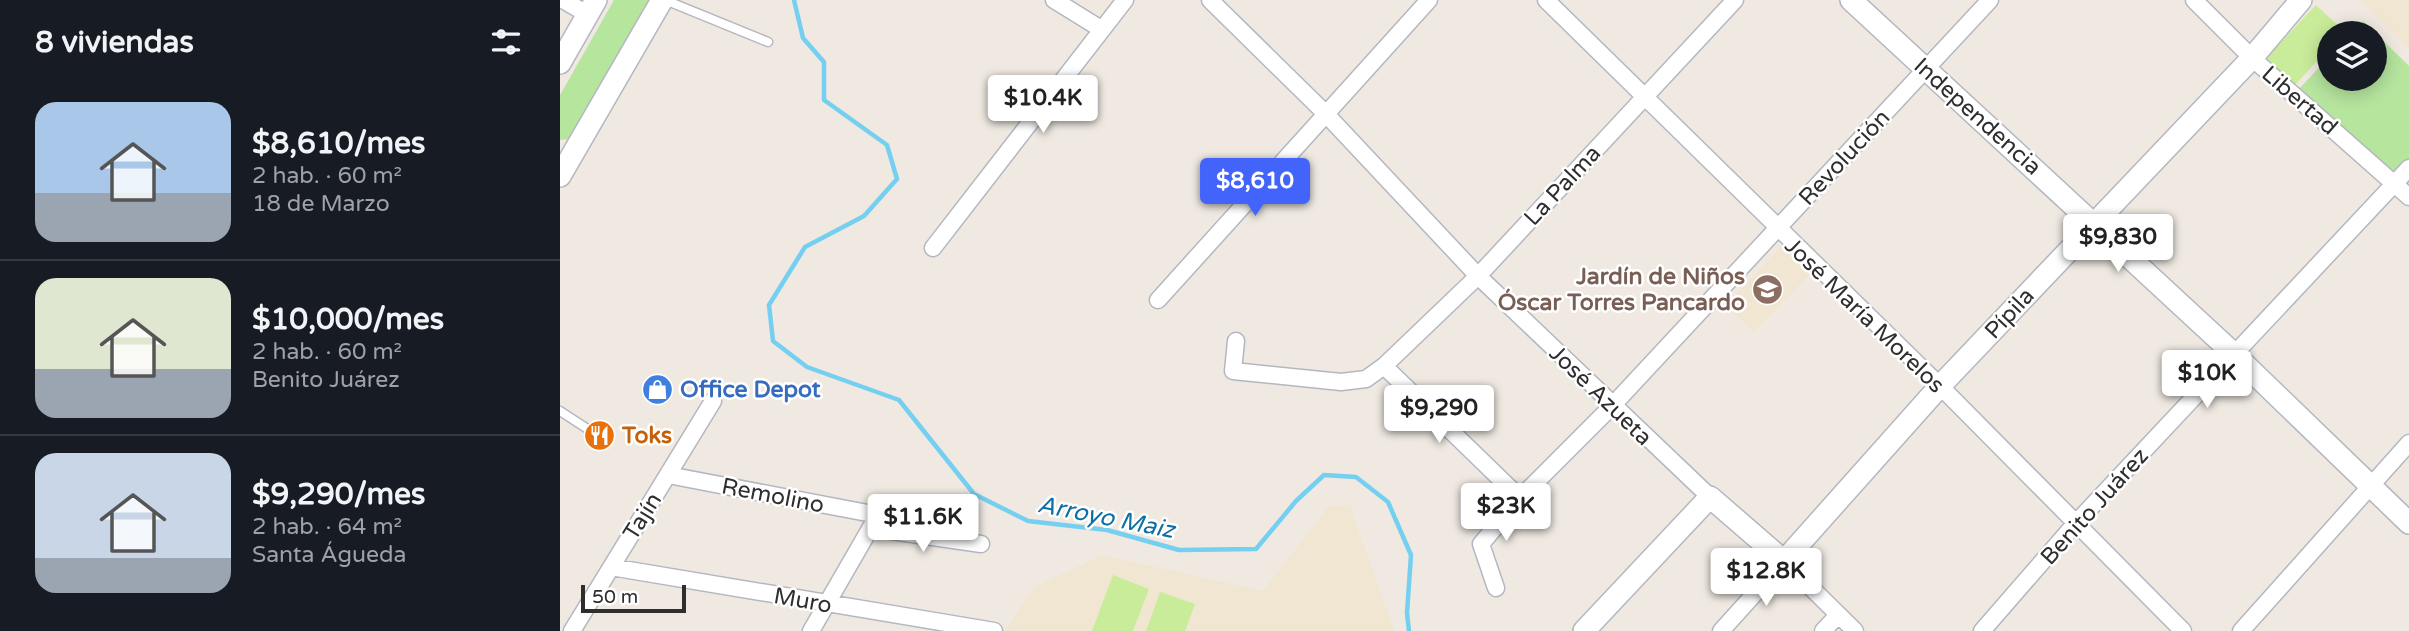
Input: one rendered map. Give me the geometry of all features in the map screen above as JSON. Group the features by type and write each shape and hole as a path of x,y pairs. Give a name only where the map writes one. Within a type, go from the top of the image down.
{"main road":[{"path":"560,176 566,153 664,0"},
{"name":"Independencia","path":"1851,0 2234,354 2409,523"},
{"name":"Pípila","path":"1784,561 1940,386 2252,58 2301,0"},
{"path":"560,63 591,7"},
{"path":"1584,631 1710,497"},
{"name":"José Azueta","path":"1710,497 1784,561"}],"street":[{"path":"563,0 591,7"},
{"path":"1054,0 1101,29"},
{"path":"933,248 1125,0"},
{"name":"José Azueta","path":"1210,0 1325,113 1478,276 1710,497"},
{"path":"1158,300 1429,0"},
{"name":"José María Morelos","path":"1546,0 1940,386 2183,631"},
{"name":"La Palma","path":"1236,341 1233,371 1340,382 1366,379 1384,366 1478,276 1735,0"},
{"name":"Revolución","path":"1496,588 1481,544 1520,498 1612,406 1990,0"},
{"name":"Libertad","path":"2194,0 2252,58 2409,197"},
{"name":"Benito Juárez","path":"1982,631 2075,524 2409,168"},
{"path":"1384,366 1520,498"},
{"name":"Tajín","path":"572,631 713,401"},
{"path":"2241,631 2409,443"},
{"name":"Remolino","path":"667,475 981,544"},
{"path":"811,631 874,522"},
{"name":"José Azueta","path":"1784,561 1855,631"},
{"name":"Pípila","path":"1721,631 1784,561"},
{"name":"Muro","path":"611,566 994,631"},
{"path":"1823,631 1838,615"}],"lane":[{"path":"664,0 768,42"},
{"path":"560,411 600,437"}],"shaded area":[{"path":"2360,0 2409,0 2409,49 2387,27 2387,21 2381,21"},
{"name":"Jardín de Niños Óscar Torres Pancardo","path":"1780,247 1810,274 1754,332 1726,305"},
{"path":"1329,506 1350,506 1394,631 1005,631 1033,588 1102,555 1263,591"}],"green space":[{"path":"614,0 654,0 571,139 560,140 560,95"},
{"path":"2316,5 2333,21 2317,21 2317,61 2294,86 2265,59"},
{"path":"2387,44 2409,66 2409,159 2394,176 2299,89 2317,70 2317,91 2387,91"},
{"path":"1113,575 1149,589 1133,631 1092,631"},
{"path":"1160,592 1195,604 1185,631 1146,631"}],"waterway":[{"name":"Arroyo Maiz","path":"794,0 803,38 824,62 824,100 887,145 897,179 864,216 805,247 769,305 773,341 807,367 899,400 974,494 1028,521 1107,530 1179,550 1256,549 1296,501 1324,475 1356,477 1388,502 1411,555 1407,613 1409,631"}],"place":[{"name":"Jardín de Niños Óscar Torres Pancardo","path":"1768,289"},
{"name":"Office Depot","path":"657,389"},
{"name":"Toks","path":"599,435"}]}
